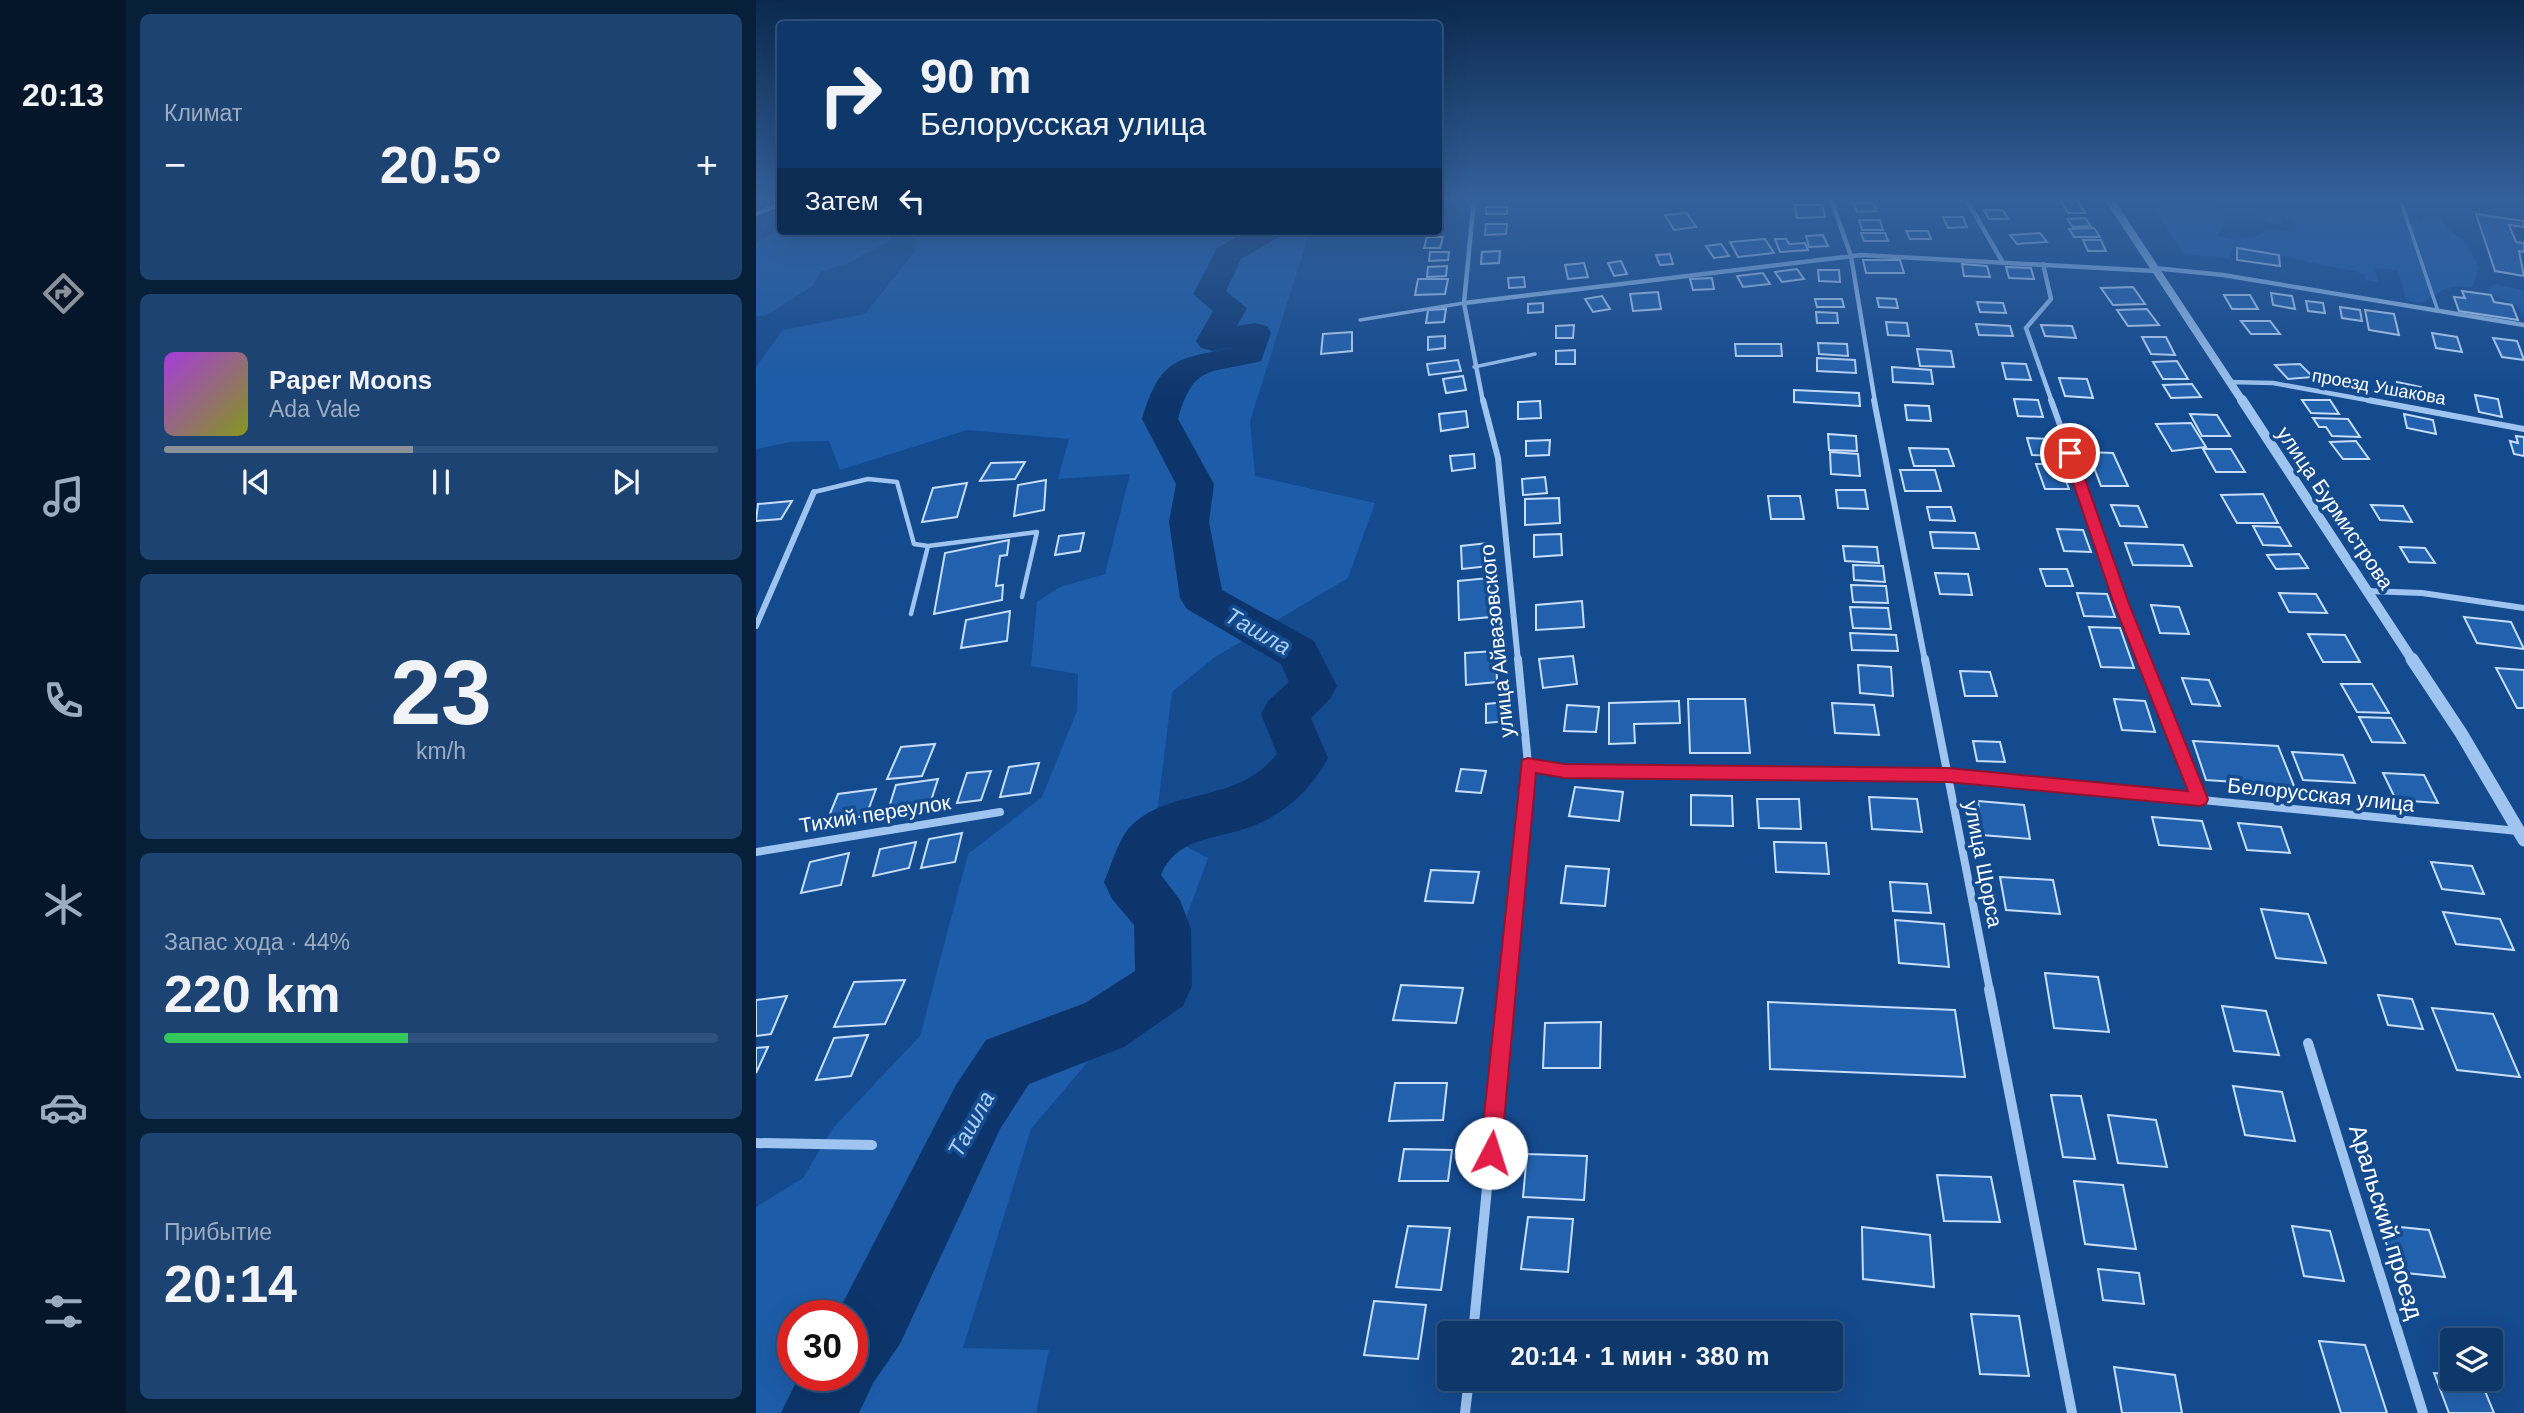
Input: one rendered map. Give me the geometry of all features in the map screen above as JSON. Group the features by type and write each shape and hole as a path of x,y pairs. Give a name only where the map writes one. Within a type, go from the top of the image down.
{"street":[{"name":"улица Айвазовского","path":"1468,265 1464,303 1474,367 1498,458 1523,688 1528,764 1474,1321"},
{"path":"1464,303 1777,265"},
{"name":"улица Щорса","path":"1852,265 1869,373 2072,1413"},
{"path":"2043,265 2051,299 2026,328 2122,604 2200,799"},
{"path":"2061,265 2223,275 2524,325"},
{"name":"улица Бурмистрова","path":"2152,265 2461,733 2523,834"},
{"name":"проезд Ушакова","path":"2227,382 2273,383 2524,429"},
{"path":"756,626 814,492"},
{"path":"2367,591 2422,593 2524,608"},
{"name":"Белорусская улица","path":"1528,764 1564,771 1948,775 2523,834"},
{"name":"Тихий переулок","path":"756,852 1000,812"},
{"name":"Аральский проезд","path":"2308,1043 2423,1413"},
{"path":"756,1143 872,1145"},
{"path":"1465,1413 1468,1391"}],"lane":[{"path":"2422,265 2438,311"},
{"path":"1360,320 1464,303"},
{"path":"1474,367 1535,354"},
{"path":"814,492 868,479 897,482 914,544 928,546 1037,532 1022,597"},
{"path":"911,614 928,546"}],"shaded area":[{"path":"756,265 843,265 820,272 813,286 765,316 756,316"},
{"path":"904,265 1299,265 1250,421 1255,476 1375,503 1348,578 1215,657 1172,692 1155,830 1208,858 1168,967 1031,1129 963,1348 1049,1350 1036,1413 756,1413 756,1207 803,1178 833,1128 920,1036 968,854 1042,797 1077,711 1078,674 1031,666 1037,602 1060,587 1105,574 1130,474 1058,479 1069,439 967,430 840,470 829,441 791,442 756,449 756,367 783,330 865,314"},
{"path":"2324,265 2479,267 2473,287 2448,288 2426,301 2417,302 2405,298 2398,270 2375,268 2378,282 2366,280 2363,274 2355,271"},
{"path":"2494,284 2524,290 2524,316 2517,306 2487,292"}],"building":[{"path":"1565,265 1585,265 1588,277 1568,279"},
{"path":"1609,265 1623,265 1627,274 1614,276"},
{"path":"1864,265 1902,265 1904,273 1866,273"},
{"path":"1962,265 1974,265 1987,266 1990,277 1964,276"},
{"path":"2493,265 2522,265 2524,276 2495,271"},
{"path":"1447,266 1446,276 1427,277 1428,267"},
{"path":"2006,267 2031,268 2034,279 2009,278"},
{"path":"1797,269 1804,279 1782,282 1775,272"},
{"path":"1818,270 1839,270 1840,282 1819,281"},
{"path":"1763,273 1770,284 1743,287 1737,276"},
{"path":"1524,277 1525,287 1509,288 1508,278"},
{"path":"1712,278 1714,289 1693,290 1690,279"},
{"path":"1418,279 1448,279 1445,294 1415,295"},
{"path":"2133,287 2145,304 2113,305 2101,288"},
{"path":"2462,291 2491,295 2494,302 2512,305 2518,320 2459,311 2454,297 2465,298"},
{"path":"1658,292 1661,309 1633,311 1630,294"},
{"path":"2271,293 2292,296 2295,309 2273,305"},
{"path":"2224,295 2250,295 2258,309 2232,309"},
{"path":"1602,296 1610,309 1593,312 1585,299"},
{"path":"1877,298 1896,299 1898,308 1879,307"},
{"path":"1815,299 1842,299 1844,307 1817,307"},
{"path":"2306,301 2323,303 2325,313 2308,311"},
{"path":"1977,302 2003,303 2006,313 1980,312"},
{"path":"1543,303 1543,312 1528,313 1528,304"},
{"path":"2340,307 2360,310 2362,321 2342,318"},
{"path":"1446,309 1444,322 1426,323 1428,310"},
{"path":"2147,309 2159,325 2128,326 2117,310"},
{"path":"2365,310 2394,314 2399,335 2369,330"},
{"path":"1816,312 1837,313 1838,323 1817,323"},
{"path":"2241,321 2270,321 2280,334 2251,334"},
{"path":"1886,322 1907,323 1909,336 1888,335"},
{"path":"1976,324 2010,326 2013,336 1979,335"},
{"path":"1574,325 1573,338 1556,338 1556,326"},
{"path":"2041,325 2072,326 2076,338 2045,336"},
{"path":"1352,332 1352,351 1321,354 1323,334"},
{"path":"2432,333 2457,337 2462,352 2436,348"},
{"path":"1445,336 1445,348 1428,350 1428,337"},
{"path":"2142,337 2166,337 2175,355 2151,354"},
{"path":"2493,338 2517,341 2524,360 2502,357"},
{"path":"1818,343 1847,344 1848,356 1819,354"},
{"path":"1735,344 1781,344 1782,356 1736,356"},
{"path":"1917,349 1951,351 1954,367 1920,366"},
{"path":"1575,350 1575,364 1556,364 1556,351"},
{"path":"1817,358 1855,360 1856,373 1817,371"},
{"path":"1458,360 1461,371 1429,375 1427,364"},
{"path":"2177,361 2188,379 2163,379 2153,362"},
{"path":"2002,363 2026,364 2031,380 2006,379"},
{"path":"2300,364 2313,377 2288,379 2275,365"},
{"path":"1892,367 1931,370 1933,384 1893,382"},
{"path":"1463,376 1466,390 1446,393 1443,379"},
{"path":"2059,378 2087,379 2093,398 2065,396"},
{"path":"2397,382 2421,387 2423,400 2398,395"},
{"path":"2192,384 2201,397 2171,398 2163,385"},
{"path":"1794,390 1859,393 1860,406 1794,402"},
{"path":"2475,395 2498,399 2502,417 2479,412"},
{"path":"2014,399 2038,400 2043,417 2018,416"},
{"path":"2302,400 2330,400 2339,414 2311,413"},
{"path":"1540,401 1541,418 1518,419 1518,402"},
{"path":"1905,405 1929,406 1931,421 1907,420"},
{"path":"1466,411 1468,427 1441,431 1439,414"},
{"path":"2190,414 2217,415 2230,436 2202,436"},
{"path":"2404,414 2433,420 2436,434 2407,428"},
{"path":"2313,418 2348,419 2360,437 2332,436 2326,427 2319,427"},
{"path":"2191,423 2206,447 2172,451 2156,424"},
{"path":"1828,434 1856,436 1857,451 1829,450"},
{"path":"2516,436 2524,437 2524,456 2514,454 2510,441 2518,443"},
{"path":"2027,438 2052,439 2057,456 2032,455"},
{"path":"1550,440 1549,455 1526,456 1526,441"},
{"path":"2356,441 2369,459 2343,459 2330,442"},
{"path":"1909,448 1948,449 1954,466 1914,466"},
{"path":"2203,449 2231,449 2245,472 2216,472"},
{"path":"1830,452 1858,454 1860,476 1831,474"},
{"path":"2088,452 2113,453 2128,486 2101,486"},
{"path":"1474,454 1475,468 1452,471 1450,456"},
{"path":"1025,462 1015,479 980,481 991,463"},
{"path":"2036,464 2060,464 2069,489 2045,489"},
{"path":"1900,470 1935,470 1941,491 1905,491"},
{"path":"1545,477 1547,493 1523,495 1522,479"},
{"path":"1046,480 1044,510 1014,516 1018,485"},
{"path":"967,483 957,517 922,522 933,488"},
{"path":"1836,490 1865,490 1868,509 1838,508"},
{"path":"2263,494 2278,523 2237,523 2221,495"},
{"path":"1768,496 1800,496 1804,519 1771,519"},
{"path":"1559,498 1560,523 1525,525 1525,499"},
{"path":"792,501 781,519 756,521 758,504"},
{"path":"2111,505 2138,506 2147,527 2120,526"},
{"path":"2371,505 2403,506 2412,522 2380,520"},
{"path":"1927,507 1951,507 1955,521 1930,520"},
{"path":"2253,526 2280,527 2291,546 2263,545"},
{"path":"2057,529 2083,530 2091,552 2064,551"},
{"path":"1930,532 1975,533 1979,549 1933,548"},
{"path":"1084,533 1080,551 1055,555 1059,536"},
{"path":"1561,534 1562,555 1534,557 1534,535"},
{"path":"1009,540 1007,555 1000,556 996,586 1003,585 1002,600 934,614 945,553"},
{"path":"1488,543 1489,566 1462,569 1461,546"},
{"path":"2125,543 2183,545 2192,566 2133,565"},
{"path":"1843,546 1877,547 1879,563 1845,561"},
{"path":"2400,547 2425,548 2435,563 2409,562"},
{"path":"2299,554 2308,568 2276,569 2267,555"},
{"path":"1853,565 1883,566 1885,582 1854,580"},
{"path":"2040,569 2067,569 2073,586 2046,586"},
{"path":"1935,573 1968,574 1972,595 1940,594"},
{"path":"1489,578 1491,617 1459,620 1458,581"},
{"path":"1851,585 1886,586 1888,603 1853,602"},
{"path":"2077,593 2107,594 2115,617 2084,616"},
{"path":"2279,593 2316,594 2327,613 2289,612"},
{"path":"1582,601 1584,627 1536,630 1536,605"},
{"path":"2151,605 2179,607 2189,634 2160,633"},
{"path":"1850,607 1888,608 1891,629 1853,628"},
{"path":"1010,611 1007,641 961,648 966,620"},
{"path":"2464,617 2511,622 2524,649 2477,643"},
{"path":"2089,627 2120,628 2134,668 2101,667"},
{"path":"1850,633 1896,635 1898,651 1852,650"},
{"path":"2308,634 2345,635 2360,662 2323,662"},
{"path":"1496,651 1497,682 1466,685 1465,653"},
{"path":"1573,656 1577,684 1543,688 1539,659"},
{"path":"1858,665 1891,667 1893,696 1860,693"},
{"path":"2496,668 2524,670 2524,708 2517,708"},
{"path":"1960,671 1990,672 1997,696 1965,696"},
{"path":"2182,678 2209,680 2220,706 2192,704"},
{"path":"2341,684 2372,684 2389,713 2357,712"},
{"path":"1688,699 1745,699 1750,753 1690,753"},
{"path":"2114,699 2145,701 2155,732 2122,730"},
{"path":"1679,701 1680,723 1634,724 1635,743 1609,744 1609,703"},
{"path":"1506,702 1507,721 1486,723 1486,704"},
{"path":"1832,703 1874,705 1879,735 1835,733"},
{"path":"1567,705 1599,707 1596,732 1564,731"},
{"path":"2359,717 2391,718 2405,743 2372,742"},
{"path":"1973,741 2000,742 2005,762 1977,761"},
{"path":"2193,741 2278,746 2294,786 2206,780"},
{"path":"935,744 922,776 887,779 901,747"},
{"path":"2292,752 2343,755 2355,783 2303,780"},
{"path":"1039,763 1030,793 1000,797 1009,767"},
{"path":"1461,769 1486,771 1481,793 1456,791"},
{"path":"991,771 981,800 957,803 967,773"},
{"path":"2383,773 2424,775 2438,803 2396,800"},
{"path":"938,779 929,807 887,814 896,785"},
{"path":"1575,787 1623,792 1619,821 1569,816"},
{"path":"876,789 866,816 827,821 838,794"},
{"path":"1691,795 1732,796 1733,826 1691,825"},
{"path":"1869,797 1917,799 1922,832 1872,829"},
{"path":"1757,799 1799,799 1801,829 1759,828"},
{"path":"1978,801 2024,805 2030,839 1982,835"},
{"path":"2152,817 2202,821 2211,849 2159,845"},
{"path":"2238,823 2281,827 2290,853 2247,850"},
{"path":"962,833 955,862 921,868 929,839"},
{"path":"916,842 909,868 873,876 880,849"},
{"path":"1774,842 1826,843 1829,874 1776,872"},
{"path":"849,853 841,885 801,893 810,862"},
{"path":"2431,862 2472,866 2484,894 2442,889"},
{"path":"1566,866 1609,869 1605,906 1561,903"},
{"path":"1431,870 1479,872 1473,903 1425,901"},
{"path":"2000,877 2053,880 2060,914 2006,910"},
{"path":"1890,882 1927,884 1931,913 1893,911"},
{"path":"2261,909 2308,914 2326,963 2276,958"},
{"path":"2443,912 2500,919 2514,950 2456,944"},
{"path":"1895,920 1944,924 1949,967 1899,963"},
{"path":"2045,973 2098,977 2109,1032 2054,1028"},
{"path":"905,980 885,1024 834,1027 854,982"},
{"path":"1401,985 1463,988 1456,1023 1393,1020"},
{"path":"2378,995 2412,999 2423,1029 2388,1025"},
{"path":"787,996 771,1034 756,1036 756,1000"},
{"path":"1768,1002 1955,1010 1965,1077 1770,1069"},
{"path":"2222,1006 2266,1011 2279,1055 2234,1051"},
{"path":"2432,1008 2493,1014 2520,1077 2457,1070"},
{"path":"1601,1022 1600,1068 1543,1068 1545,1023"},
{"path":"868,1035 851,1076 816,1080 834,1038"},
{"path":"768,1047 756,1073 756,1048"},
{"path":"1395,1083 1447,1083 1443,1120 1389,1121"},
{"path":"2233,1086 2282,1092 2295,1141 2245,1135"},
{"path":"2051,1095 2081,1096 2095,1159 2063,1157"},
{"path":"2108,1115 2156,1120 2167,1167 2118,1163"},
{"path":"1404,1149 1452,1150 1448,1181 1399,1181"},
{"path":"1527,1154 1587,1156 1584,1200 1523,1197"},
{"path":"1937,1175 1991,1177 2000,1222 1944,1221"},
{"path":"2074,1181 2123,1185 2136,1249 2085,1244"},
{"path":"1528,1217 1573,1219 1568,1272 1521,1269"},
{"path":"2380,1225 2429,1230 2445,1277 2396,1272"},
{"path":"1408,1226 1450,1228 1441,1290 1396,1287"},
{"path":"2292,1226 2330,1231 2344,1281 2304,1276"},
{"path":"1862,1227 1930,1235 1934,1287 1863,1279"},
{"path":"2098,1269 2139,1273 2144,1304 2103,1300"},
{"path":"1374,1301 1426,1305 1418,1359 1364,1355"},
{"path":"1971,1314 2019,1316 2029,1376 1980,1374"},
{"path":"2319,1341 2365,1345 2387,1413 2341,1413"},
{"path":"2114,1367 2175,1375 2182,1413 2122,1413"},
{"path":"2434,1373 2440,1373 2440,1389"},
{"path":"2441,1391 2485,1391 2494,1413 2449,1413"}],"waterway":[{"name":"Ташла","path":"868,1330 978,1107 1008,1062 1103,1026 1163,986 1165,940 1160,918 1154,907 1131,882 1147,845 1175,824 1241,808 1284,782 1303,758 1285,714 1314,686 1298,653 1202,598 1189,522 1195,484 1160,419 1170,385 1190,367 1249,354 1255,333 1213,341 1231,308 1209,294 1223,265"},
{"name":"Ташла","path":"818,1413 831,1391"}],"route":[{"path":"1491,1153 1528,764 1564,771 1948,775 2200,799 2122,604 2070,453"}]}
